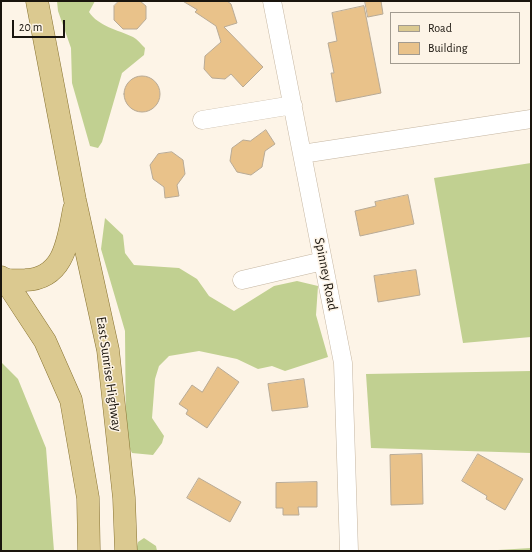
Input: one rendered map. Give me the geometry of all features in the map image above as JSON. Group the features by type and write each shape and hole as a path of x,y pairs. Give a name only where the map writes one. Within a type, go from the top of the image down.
{"main road":[{"name":"East Sunrise Highway","path":"37,1 75,200 108,350 124,498 126,551"},
{"path":"3,279 32,279 52,271 66,249 75,200"},
{"path":"3,279 45,341 71,400 88,498 89,551"}],"street":[{"name":"Spinney Road","path":"272,1 343,363 349,551"},
{"path":"202,120 293,105"},
{"path":"302,154 531,119"},
{"path":"242,280 323,261"}],"green space":[{"path":"57,1 95,1 89,12 93,17 103,24 134,38 145,48 144,55 122,73 102,142 98,148 90,146 72,83 71,48 58,11"},
{"path":"531,163 531,337 463,343 434,178"},
{"path":"105,218 123,235 125,253 134,265 179,268 197,279 209,296 234,311 274,286 297,281 318,286 316,315 328,357 285,371 272,366 258,369 237,359 199,351 169,356 159,366 155,379 152,418 164,436 162,443 153,455 132,453 126,441 125,331 101,249"},
{"path":"1,362 18,379 46,448 54,551 1,551"},
{"path":"531,371 531,453 371,448 366,374"},
{"path":"144,538 156,546 157,551 136,551 138,542"},
{"path":"531,548 531,551 481,551"}],"building":[{"path":"119,1 140,1 146,6 146,19 137,29 123,29 114,20 114,6"},
{"path":"183,1 227,1 231,4 237,23 224,27 263,67 243,87 231,74 225,79 212,78 204,69 205,56 221,42 216,26 195,12 197,10"},
{"path":"365,1 381,1 383,14 368,17"},
{"path":"364,6 381,93 336,102 331,73 334,73 328,43 337,41 332,13"},
{"path":"142,76 152,79 157,84 160,94 157,104 152,109 142,112 132,109 127,104 124,94 127,84 132,79"},
{"path":"266,130 275,144 265,151 262,167 251,175 237,172 230,161 232,148 243,140 250,141"},
{"path":"172,152 183,160 185,174 177,185 179,196 165,198 164,187 153,179 150,165 158,154"},
{"path":"408,195 414,224 360,236 355,211 376,206 375,202"},
{"path":"416,270 420,295 378,302 374,276"},
{"path":"218,367 239,382 207,428 186,414 188,410 179,404 192,385 202,392"},
{"path":"304,379 308,407 272,411 268,384"},
{"path":"422,454 423,504 391,505 390,455"},
{"path":"478,454 523,479 505,510 486,499 487,496 462,481"},
{"path":"199,478 241,502 230,522 187,498"},
{"path":"317,482 317,507 298,507 299,515 283,515 283,508 276,508 276,483"}]}
